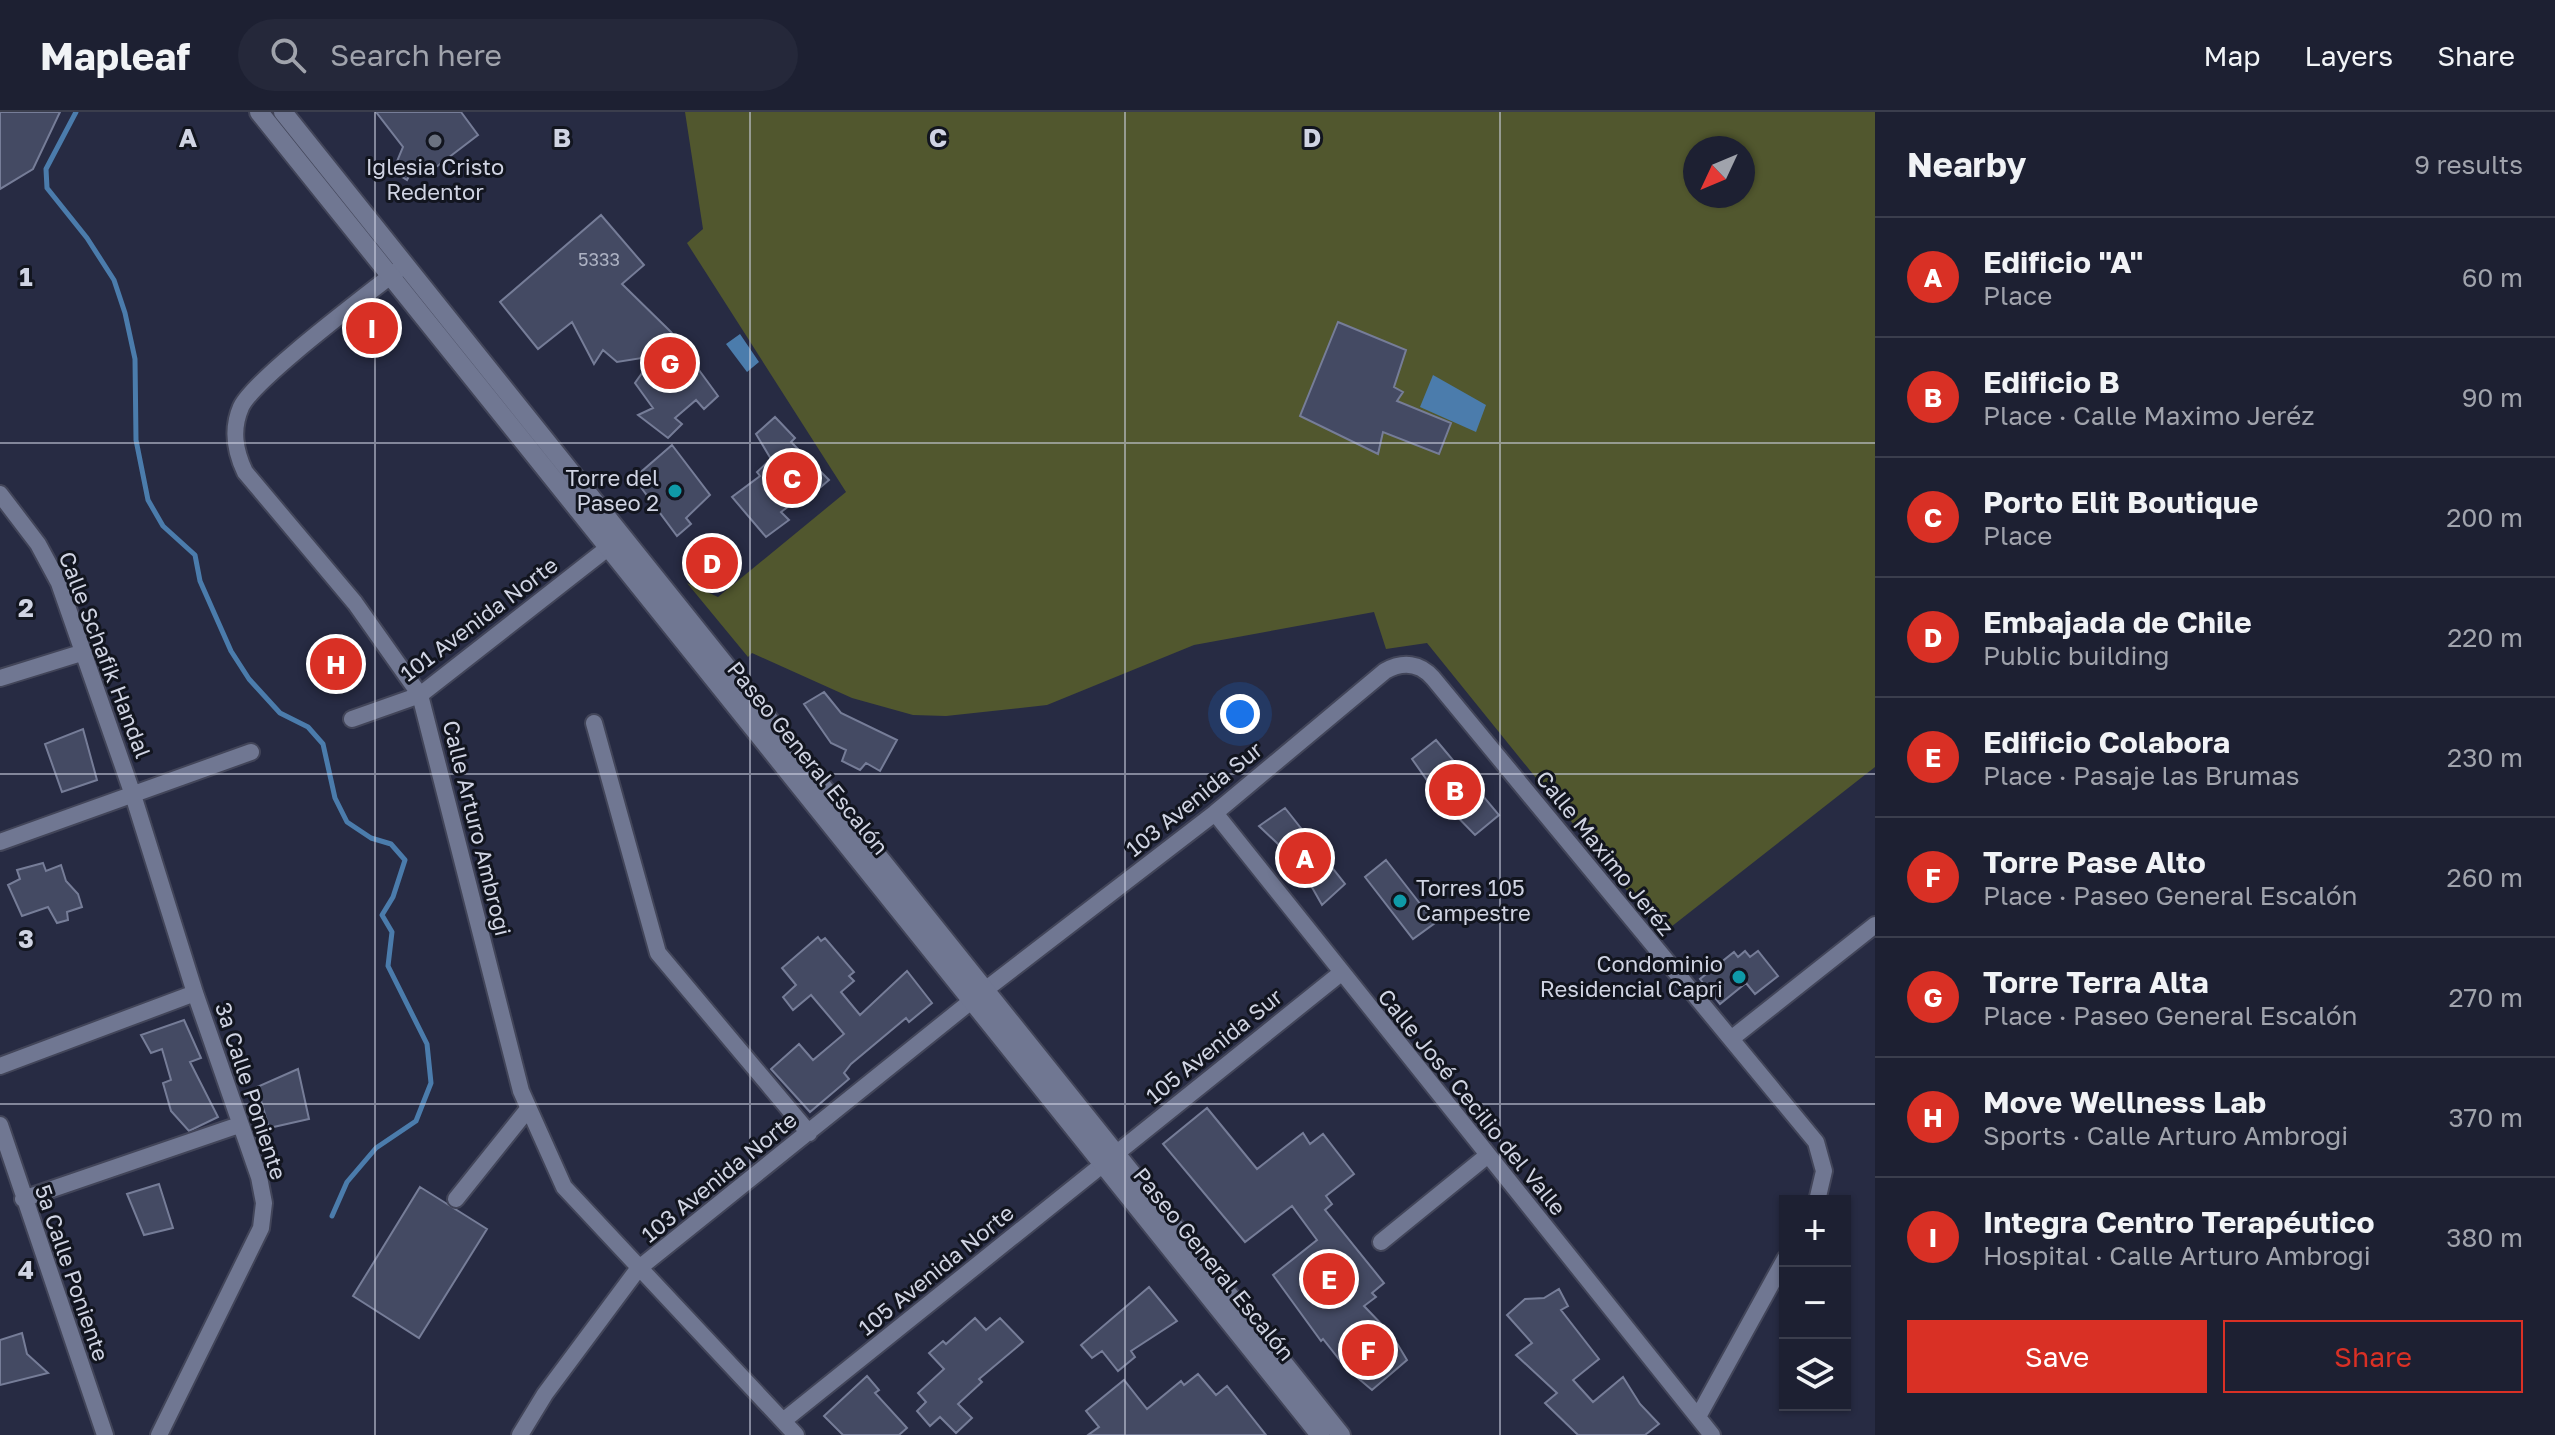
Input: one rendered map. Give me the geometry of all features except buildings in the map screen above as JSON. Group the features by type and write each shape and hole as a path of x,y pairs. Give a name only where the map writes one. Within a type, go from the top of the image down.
{"street":[{"name":"Paseo General Escalón","path":"259,112 398,270 1109,1158 1341,1435"},
{"name":"Paseo General Escalón","path":"283,112 398,270"},
{"name":"Calle Arturo Ambrogi","path":"398,270 262,382 241,406 234,434 237,455 245,472 355,603 420,695 528,1109 564,1187 796,1435"},
{"name":"Calle Schafik Handal","path":"0,494 38,544 53,570 133,795"},
{"name":"101 Avenida Norte","path":"352,719 420,695 616,542"},
{"path":"0,678 81,653"},
{"name":"103 Avenida Sur","path":"978,995 1215,813 1385,671 1412,664 1433,678"},
{"name":"Calle Maximo Jeréz","path":"1433,678 1816,1142 1824,1171 1818,1195"},
{"path":"594,723 658,953 809,1133"},
{"path":"0,842 251,752"},
{"name":"3a Calle Poniente","path":"133,795 195,993 259,1177 264,1203 261,1228 159,1435"},
{"name":"Calle José Cecilio del Valle","path":"1215,813 1568,1259 1699,1415 1712,1435"},
{"path":"1731,1039 1875,925"},
{"name":"105 Avenida Sur","path":"1109,1158 1341,973"},
{"path":"0,1066 195,993"},
{"name":"103 Avenida Norte","path":"520,1435 545,1394 638,1269 978,995"},
{"path":"456,1199 528,1109"},
{"name":"5a Calle Poniente","path":"0,1125 105,1435"},
{"path":"23,1199 239,1125"},
{"path":"1381,1242 1488,1155"},
{"name":"Paseo General Escalón","path":"1109,1158 1320,1435"},
{"name":"105 Avenida Norte","path":"783,1421 1109,1158"},
{"path":"1699,1415 1781,1267"}],"green space":[{"path":"685,112 1875,112 1875,767 1662,934 1427,643 1386,649 1374,612 1194,645 1047,705 946,716 913,715 852,698 752,653 748,657 687,583 718,597 846,492 687,243 703,229"}],"water":[{"path":"740,334 759,362 747,372 726,344"},
{"path":"1433,375 1486,405 1476,432 1420,407"}],"waterway":[{"path":"76,112 46,169 47,188 87,238 114,280 125,313 135,359 136,440 148,500 163,526 195,555 200,581 231,651 249,679 280,713 308,727 323,744 335,798 347,822 371,838 391,844 405,860 393,897 382,915 392,932 388,966 427,1044 431,1083 416,1121 376,1148 347,1182 332,1216"}],"place":[{"name":"Iglesia Cristo Redentor","path":"435,141"},
{"name":"Integra Centro Terapéutico","path":"372,328"},
{"name":"Torre Terra Alta","path":"670,363"},
{"name":"Porto Elit Boutique","path":"792,478"},
{"name":"Torre del Paseo 2","path":"675,491"},
{"name":"Embajada de Chile","path":"712,563"},
{"name":"Move Wellness Lab","path":"336,664"},
{"name":"Edificio B","path":"1455,790"},
{"name":"Edificio \"A\"","path":"1305,858"},
{"name":"Torres 105 Campestre","path":"1400,901"},
{"name":"Condominio Residencial Capri","path":"1739,977"},
{"name":"Edificio Colabora","path":"1329,1279"},
{"name":"Torre Pase Alto","path":"1368,1350"}]}
